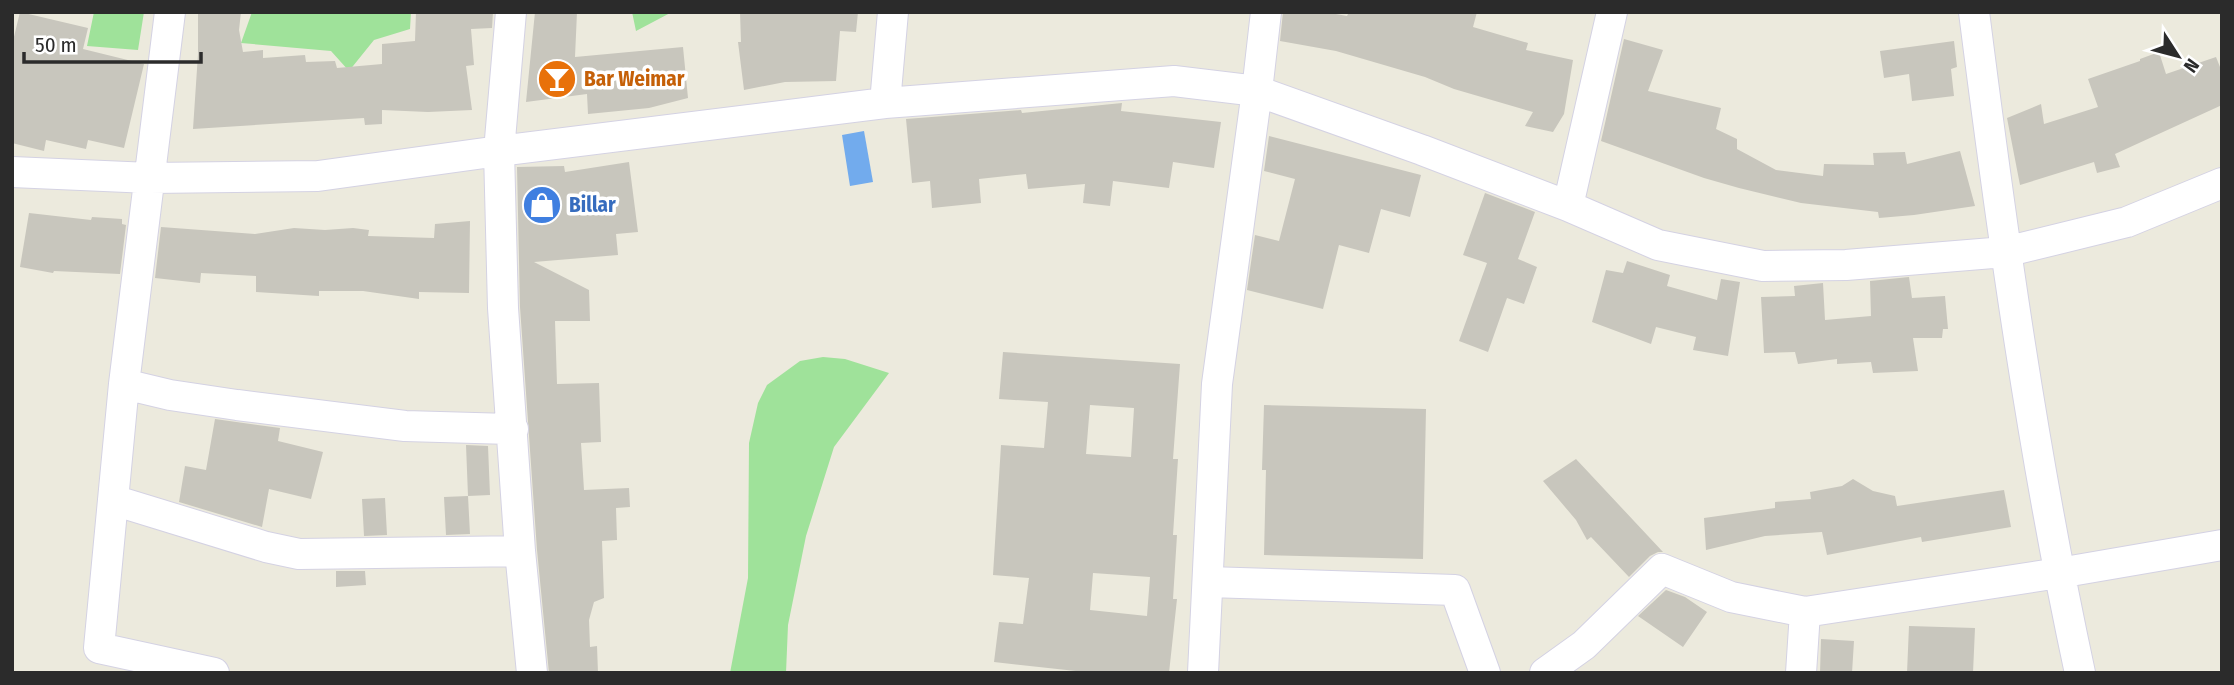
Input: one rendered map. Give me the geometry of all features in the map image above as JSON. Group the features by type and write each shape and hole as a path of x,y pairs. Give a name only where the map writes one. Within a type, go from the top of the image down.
{"street":[{"path":"170,12 124,384 99,648 214,673"},
{"path":"511,12 499,151 502,308 532,673"},
{"path":"885,103 893,12"},
{"path":"1203,673 1217,384 1266,12"},
{"path":"1568,206 1612,12"},
{"path":"1974,12 2005,252 2059,573 2080,673"},
{"path":"12,172 150,178 318,176 885,103 1174,81 1257,92 1422,150 1568,206 1658,245 1763,266 1846,265 2005,252 2127,222 2222,183"},
{"path":"124,384 170,395 223,403 405,426 513,429"},
{"path":"113,500 266,547 299,554 520,551"},
{"path":"1545,673 1584,645 1661,569 1731,597 1805,612 2222,545"},
{"path":"1208,582 1455,590 1485,673"},
{"path":"1801,673 1805,612"}],"green space":[{"path":"94,12 144,12 138,50 87,46"},
{"path":"252,12 411,12 410,29 374,40 349,71 331,51 241,43"},
{"path":"632,12 672,12 636,31"},
{"path":"823,357 845,359 889,373 834,447 806,536 788,625 786,673 730,673 748,578 749,443 758,403 767,385 800,361"}],"water":[{"path":"864,131 873,182 850,186 842,135"}],"building":[{"path":"20,12 88,28 83,49 144,64 124,148 88,140 86,149 46,140 44,151 12,143 12,45"},
{"path":"198,12 241,12 239,30 243,52 263,50 263,58 305,55 306,62 335,61 337,68 382,64 382,44 415,41 416,12 493,12 492,28 471,29 474,65 466,66 472,110 382,110 382,124 365,125 364,118 193,129"},
{"path":"535,12 577,12 575,57 683,47 688,98 649,108 588,114 587,94 526,102"},
{"path":"740,12 858,12 856,32 840,31 836,81 785,82 744,90 738,42 741,42"},
{"path":"1283,12 1325,12 1347,16 1349,12 1477,12 1473,27 1528,43 1526,50 1573,60 1564,114 1553,132 1525,126 1533,112 1336,51 1280,41"},
{"path":"1624,39 1663,50 1648,91 1721,108 1716,129 1737,139 1737,149 1776,170 1823,176 1824,164 1874,165 1873,153 1905,152 1907,164 1960,151 1975,206 1879,218 1878,212 1801,203 1739,188 1601,141"},
{"path":"1954,41 1957,67 1951,69 1954,96 1912,101 1909,74 1884,78 1880,51"},
{"path":"2159,52 2166,74 2216,57 2222,72 2222,105 2115,154 2120,167 2097,173 2094,162 2020,185 2007,118 2041,104 2044,124 2098,107 2088,79"},
{"path":"1122,103 1121,111 1221,122 1214,168 1173,162 1169,188 1113,181 1110,206 1083,203 1085,184 1028,189 1026,174 979,179 981,203 932,208 930,181 912,183 906,119 1021,110 1022,113"},
{"path":"1269,136 1421,175 1410,217 1381,209 1369,253 1339,245 1323,309 1247,290 1255,235 1279,241 1295,179 1264,171"},
{"path":"629,162 638,232 616,234 618,255 534,262 589,290 590,321 555,321 557,384 599,383 601,442 581,443 584,490 629,488 630,507 616,508 617,540 602,541 604,598 594,602 589,620 590,647 597,646 598,673 549,673 537,550 520,307 517,167 564,166 565,172"},
{"path":"1485,193 1535,212 1518,259 1537,267 1524,304 1507,298 1488,352 1459,341 1487,263 1463,255"},
{"path":"29,213 91,220 92,217 122,219 122,224 126,225 120,274 53,273 20,267"},
{"path":"470,221 469,293 419,292 419,299 363,291 319,291 319,296 256,292 256,276 201,273 200,283 155,278 161,227 255,234 294,228 353,228 369,230 368,236 434,238 435,224"},
{"path":"1627,261 1670,275 1667,286 1717,300 1721,279 1740,282 1728,356 1693,350 1696,337 1656,327 1651,344 1592,322 1606,270 1623,273"},
{"path":"1909,277 1912,298 1945,296 1948,329 1943,329 1942,338 1913,338 1918,371 1873,373 1871,362 1837,364 1837,359 1798,364 1795,352 1764,353 1761,297 1795,296 1794,286 1823,283 1825,320 1871,316 1870,281"},
{"path":"1003,352 1180,364 1173,459 1178,459 1173,535 1177,535 1173,599 1177,599 1169,673 1094,673 994,662 999,622 1023,624 1029,578 993,575 1001,445 1044,448 1048,402 999,399","holes":["1090,405 1134,408 1131,457 1086,454","1093,573 1150,577 1147,616 1090,610"]},
{"path":"1264,405 1426,409 1423,559 1264,555"},
{"path":"215,419 280,428 278,441 323,452 311,499 269,489 262,527 179,502 185,466 206,470"},
{"path":"466,445 488,446 490,495 468,496"},
{"path":"1576,459 1663,552 1650,556 1629,577 1591,537 1587,540 1576,520 1543,481"},
{"path":"1853,479 1873,491 1895,496 1897,506 2004,490 2011,527 1922,542 1921,537 1827,555 1822,532 1765,536 1706,550 1704,518 1775,508 1775,502 1811,499 1810,492 1842,486"},
{"path":"468,496 470,534 446,535 444,497"},
{"path":"385,498 387,535 364,536 362,499"},
{"path":"336,571 365,571 366,585 336,587"},
{"path":"1666,590 1685,597 1707,612 1683,647 1638,616"},
{"path":"1909,626 1975,628 1973,673 1907,673"},
{"path":"1821,639 1854,641 1852,673 1820,673"}],"place":[{"name":"Bar Weimar","path":"557,79"},
{"name":"Billar","path":"542,205"}]}
